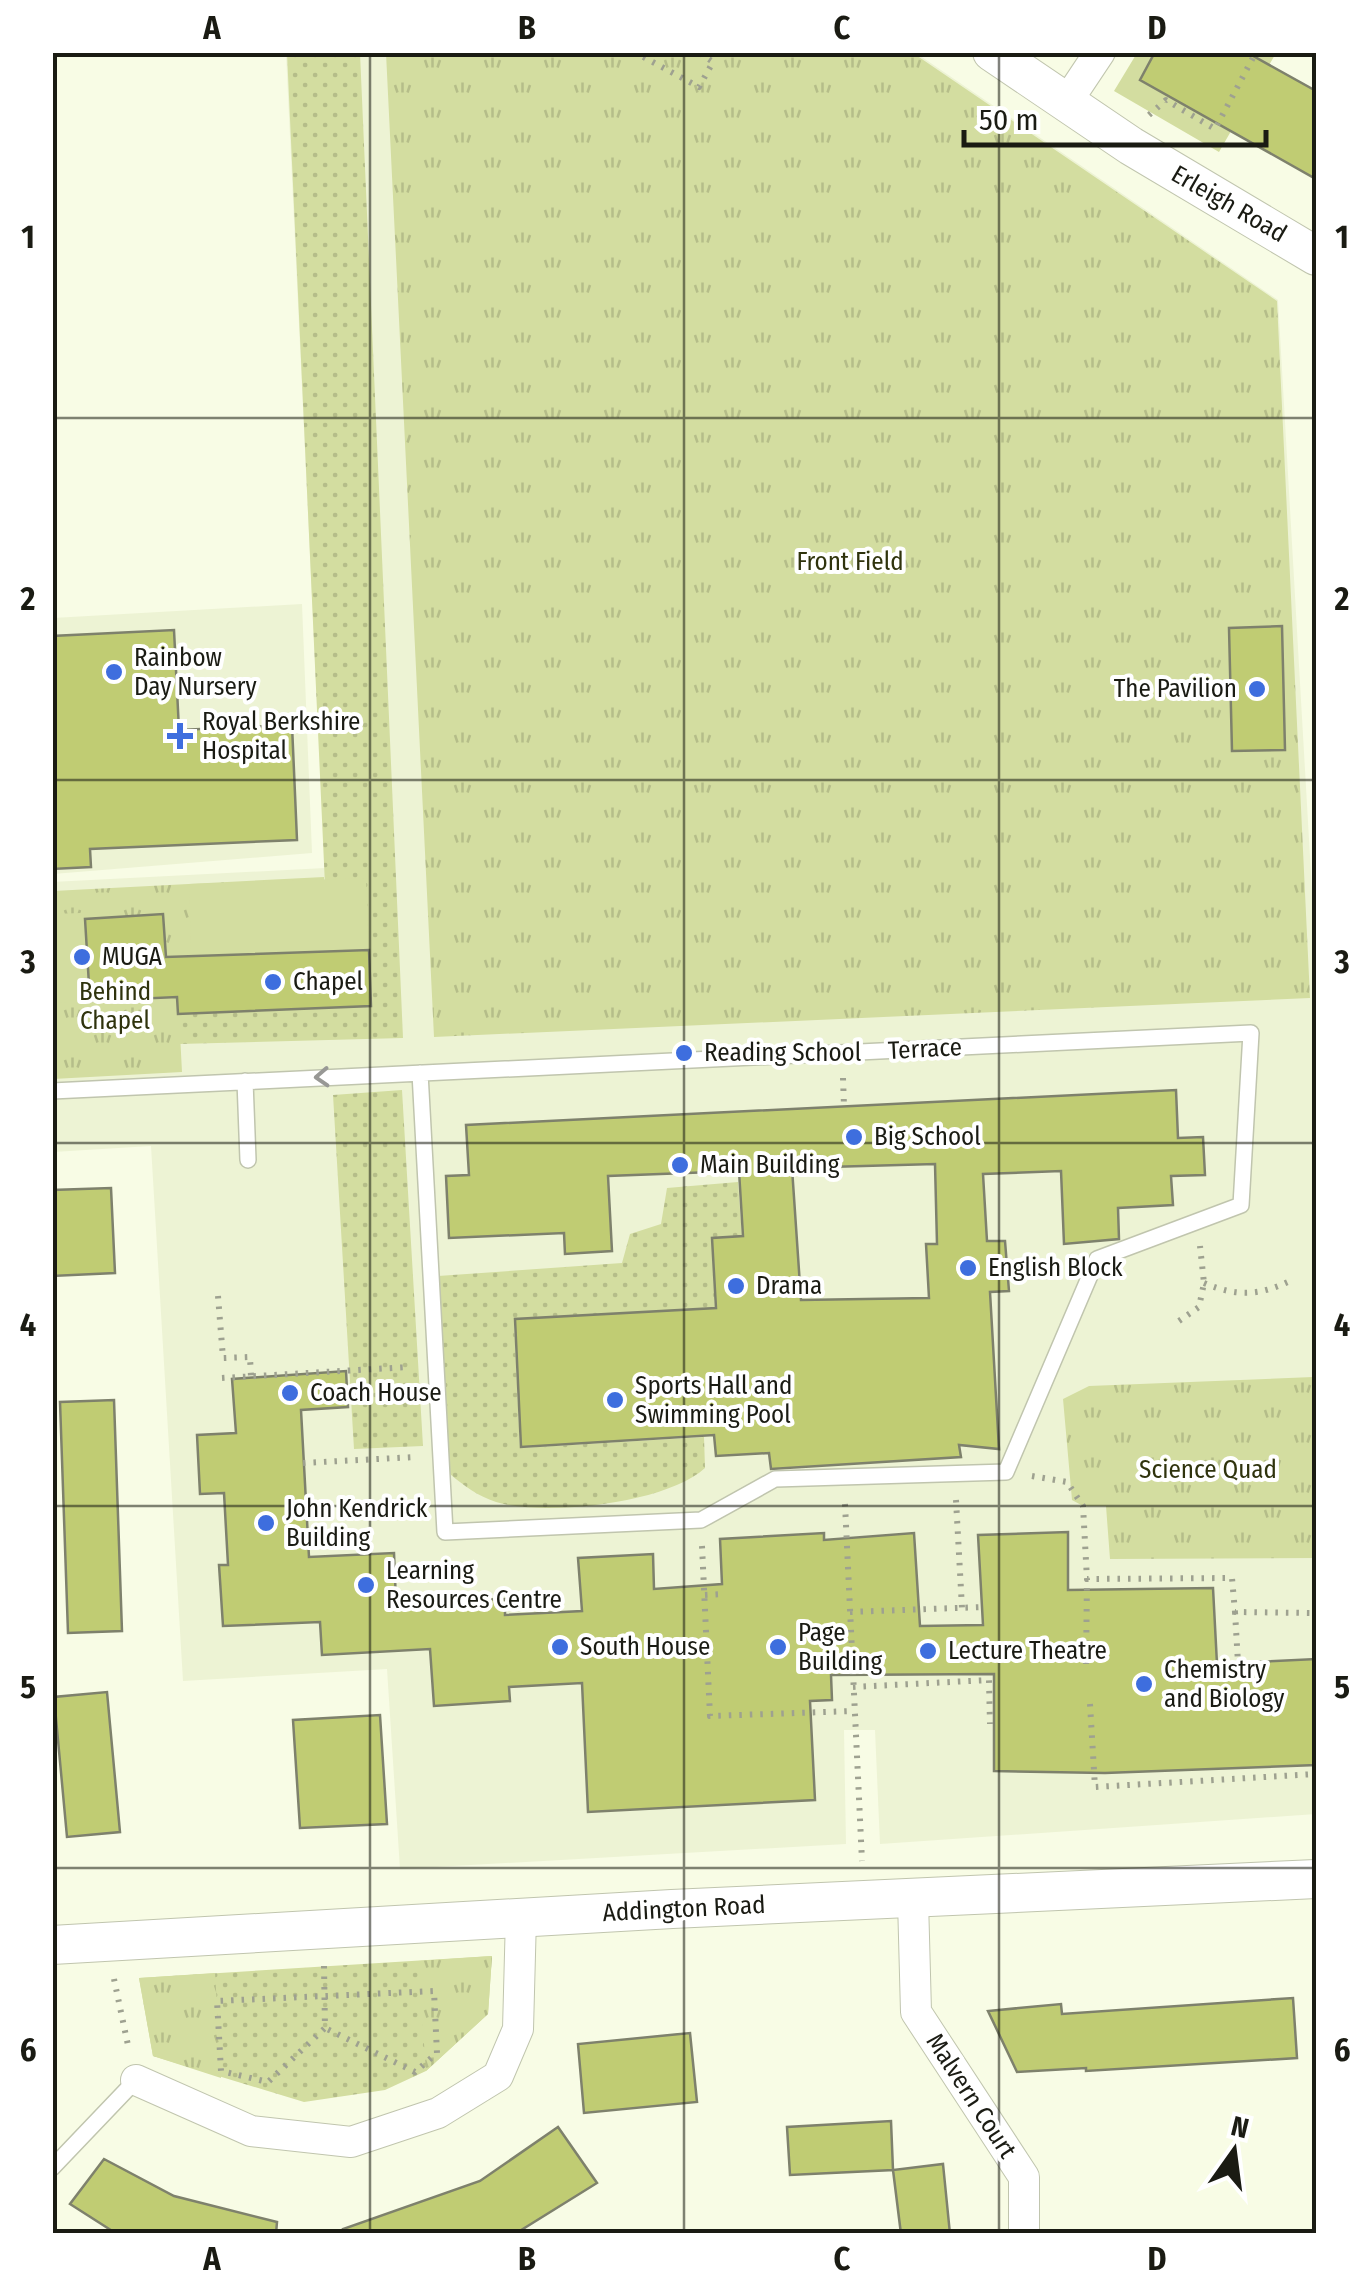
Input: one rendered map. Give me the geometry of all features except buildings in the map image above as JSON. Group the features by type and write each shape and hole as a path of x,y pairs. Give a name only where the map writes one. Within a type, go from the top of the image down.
{"street":[{"name":"Erleigh Road","path":"992,52 1131,146 1316,256"},
{"path":"1066,103 1100,52"},
{"name":"Addington Road","path":"52,1945 520,1917 1316,1879"},
{"name":"Malvern Court","path":"913,1900 916,2012 1024,2177 1024,2234"},
{"path":"136,2080 251,2131 351,2142 438,2114 498,2076 518,2030 520,1917"}],"lane":[{"name":"Terrace","path":"52,1090 1251,1033 1241,1205 1202,1220"},
{"path":"420,1072 445,1532 701,1520 775,1479 1006,1472 1097,1258 1202,1220"},
{"path":"244,1082 248,1160"},
{"path":"52,2168 136,2080"}],"path":[{"path":"634,52 699,87 713,62 702,54"},
{"path":"1131,146 1150,112 1168,99 1215,128 1256,52"},
{"path":"1179,1322 1199,1307 1204,1283 1202,1220"},
{"path":"1204,1283 1228,1294 1262,1294 1292,1280"},
{"path":"218,1296 223,1358 250,1357 251,1376"},
{"path":"222,1378 435,1365"},
{"path":"303,1463 441,1455"},
{"path":"1006,1472 1067,1482 1082,1506 1087,1580 1086,1664"},
{"path":"844,1477 864,1901"},
{"path":"956,1519 962,1608"},
{"path":"701,1520 710,1716 854,1711"},
{"path":"1087,1580 1232,1578 1238,1663"},
{"path":"705,1595 723,1594"},
{"path":"850,1612 982,1607"},
{"path":"1235,1612 1316,1612"},
{"path":"853,1686 989,1680 990,1724"},
{"path":"776,1703 776,1714"},
{"path":"1090,1704 1095,1787 1316,1774"},
{"path":"323,1930 325,1994 325,2028 268,2082 220,2071 217,2001 325,1994 434,1990 437,2053 415,2072 325,2028"},
{"path":"106,1944 136,2080"}],"shaded area":[{"name":"Reading School","path":"286,53 916,53 1278,300 1316,961 1316,1814 880,1844 875,1730 844,1730 846,1844 400,1869 387,1669 183,1681 151,1146 53,1152 52,882 325,868"},
{"name":"Royal Berkshire Hospital","path":"302,604 312,853 53,874 53,618"}],"green space":[{"path":"287,53 360,53 403,1038 179,1044 178,1014 371,1006 328,951"},
{"name":"Front Field","path":"386,53 913,53 1277,301 1310,998 434,1037"},
{"path":"1137,53 1276,53 1219,152 1114,91"},
{"name":"Behind Chapel","path":"324,877 328,951 176,957 182,1072 53,1079 53,891"},
{"path":"366,878 369,950 191,956 189,884"},
{"name":"MUGA","path":"109,912 113,1000 53,1003 52,914"},
{"path":"402,1090 423,1446 354,1449 333,1095"},
{"path":"738,1182 742,1236 712,1239 715,1308 514,1320 520,1448 704,1437 705,1468 687,1480 636,1498 545,1508 496,1502 450,1474 438,1276 622,1263 630,1234 661,1224 667,1188"},
{"name":"Science Quad","path":"1313,1377 1316,1558 1110,1559 1106,1506 1083,1506 1072,1500 1063,1399 1089,1386"},
{"path":"492,1956 488,2014 426,2071 385,2090 304,2102 153,2056 139,1978"},
{"path":"492,1956 488,2014 426,2071 418,1961"},
{"path":"215,1973 221,2078 153,2056 139,1978"}],"place":[{"name":"Rainbow Day Nursery","path":"114,672"},
{"name":"The Pavilion","path":"1257,689"},
{"name":"Royal Berkshire Hospital","path":"180,736"},
{"name":"MUGA","path":"82,957"},
{"name":"Chapel","path":"273,982"},
{"name":"Reading School","path":"684,1053"},
{"name":"Big School","path":"854,1137"},
{"name":"Main Building","path":"680,1165"},
{"name":"English Block","path":"968,1268"},
{"name":"Drama","path":"736,1286"},
{"name":"Coach House","path":"290,1393"},
{"name":"Sports Hall and Swimming Pool","path":"615,1400"},
{"name":"John Kendrick Building","path":"266,1523"},
{"name":"Learning Resources Centre","path":"366,1585"},
{"name":"South House","path":"560,1647"},
{"name":"Page Building","path":"778,1647"},
{"name":"Lecture Theatre","path":"928,1651"},
{"name":"Chemistry and Biology","path":"1144,1684"}]}
